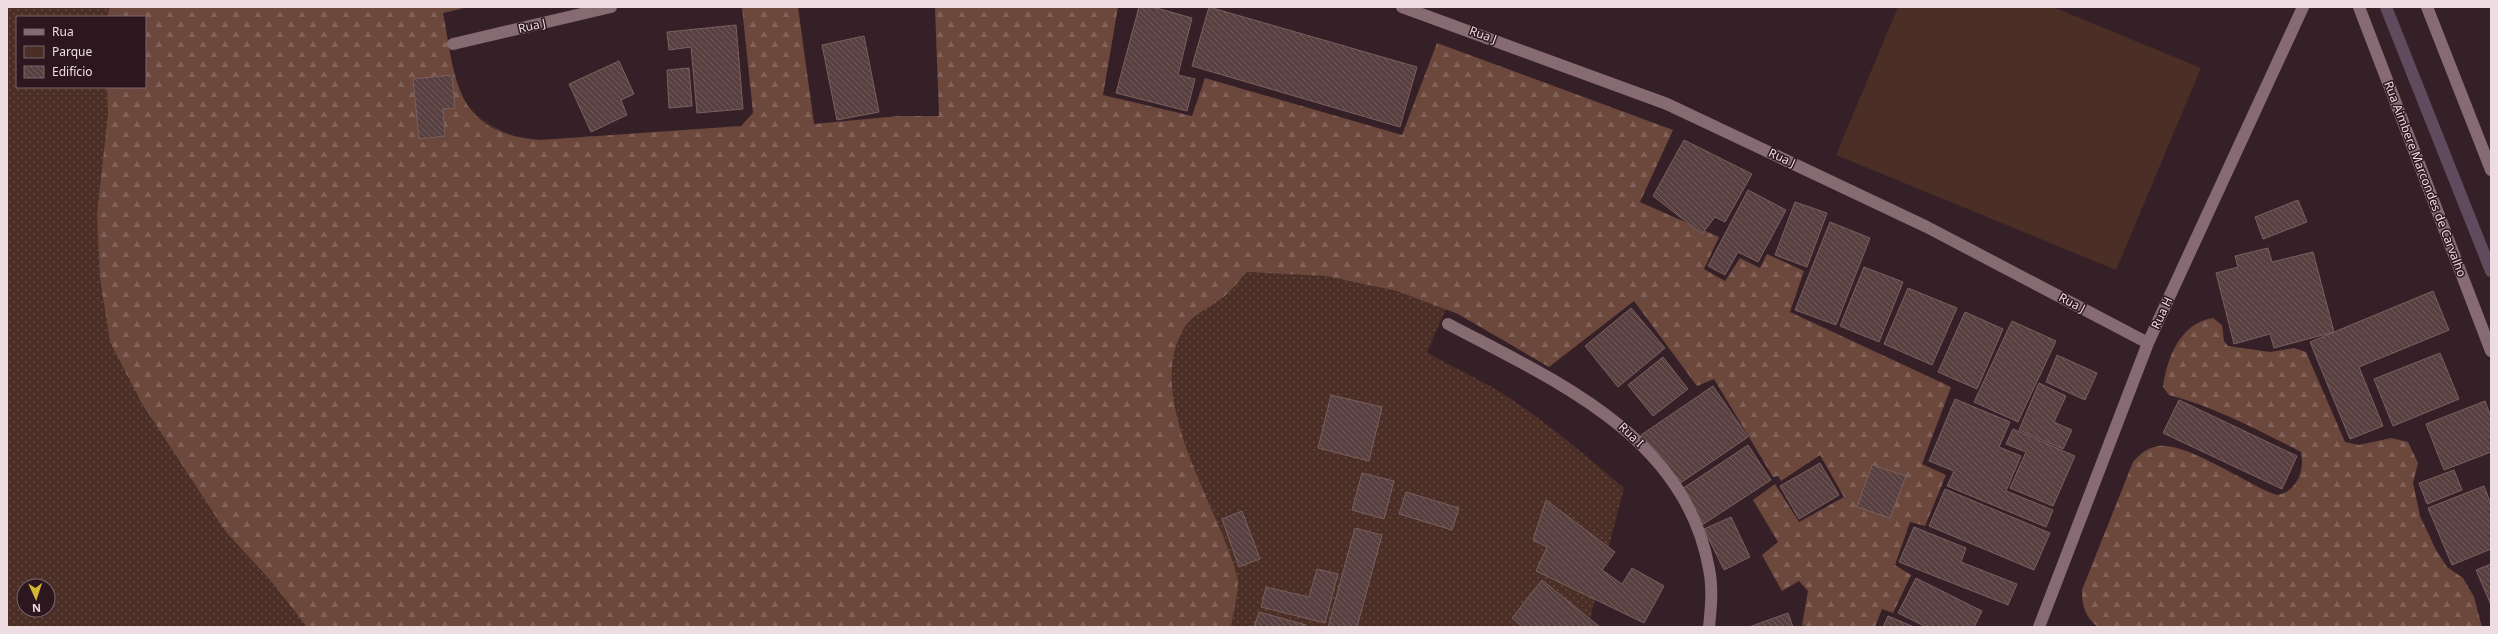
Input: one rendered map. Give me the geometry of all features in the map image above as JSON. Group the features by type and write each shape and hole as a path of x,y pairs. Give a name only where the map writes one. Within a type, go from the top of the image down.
{"street":[{"name":"Rua J","path":"452,44 611,7"},
{"name":"Rua J","path":"1402,7 1667,104 1927,227 2148,343"},
{"name":"Rua H","path":"2039,627 2148,343 2303,7"},
{"name":"Rua Aimbere Marcondes de Carvalho","path":"2359,7 2491,351"},
{"path":"2427,7 2491,170"},
{"name":"Rua I","path":"1448,324 1540,372 1600,408 1641,444 1685,502 1701,536 1710,570 1709,627"}],"green space":[{"path":"7,7 468,7 443,13 454,76 460,91 468,105 480,117 498,129 521,139 1029,209 1107,205 1247,272 1325,276 1397,291 1446,309 1427,352 1502,393 1534,415 1624,488 1588,627 7,627"},
{"path":"110,7 468,7 443,13 457,82 464,100 475,115 491,127 512,135 540,140 741,126 753,113 742,7 798,7 814,124 899,116 939,116 935,7 1118,7 1103,95 1192,116 1205,78 1402,135 1437,43 1673,130 1640,202 1719,237 1704,269 1725,281 1740,258 1760,268 1767,254 1804,271 1790,312 1951,387 1922,464 1946,475 1925,526 1910,522 1895,565 1911,575 1893,613 1882,609 1875,627 1808,627 1802,625 1808,591 1799,581 1782,591 1762,555 1778,542 1753,500 1775,484 1799,522 1844,497 1820,455 1781,481 1778,476 1773,477 1714,379 1697,386 1634,301 1549,367 1458,314 1397,291 1325,276 1247,272 1226,295 1188,323 1184,328 1173,356 1172,387 1178,419 1188,452 1228,548 1237,576 1237,594 1231,627 307,627 272,582 226,532 141,402 110,342 100,278 97,214 108,114 107,88 146,88 146,16 107,16"},
{"path":"1898,7 2053,7 2201,68 2116,270 1836,155"},
{"path":"2213,318 2222,325 2224,341 2228,346 2270,352 2294,348 2306,352 2345,442 2359,445 2391,438 2408,442 2418,463 2413,483 2420,516 2436,550 2447,567 2463,578 2474,597 2482,627 2098,627 2090,619 2085,611 2082,590 2133,462 2138,456 2150,448 2158,446 2170,447 2185,451 2218,465 2277,495 2290,490 2298,479 2302,466 2301,452 2252,427 2220,413 2169,395 2163,387 2172,354 2184,334 2202,321"}],"building":[{"path":"1139,7 1153,7 1192,18 1178,75 1195,79 1187,111 1116,93"},
{"path":"1209,7 1417,67 1400,127 1192,66"},
{"path":"736,25 743,109 697,113 691,47 669,50 667,32"},
{"path":"864,36 879,112 837,120 822,45"},
{"path":"619,61 634,94 621,100 627,115 591,132 569,84"},
{"path":"689,68 692,106 669,108 667,70"},
{"path":"452,75 455,108 443,109 445,136 419,139 413,79"},
{"path":"1684,140 1752,174 1725,222 1715,217 1702,234 1653,196"},
{"path":"1748,190 1786,210 1758,262 1738,252 1725,275 1708,266"},
{"path":"2298,200 2307,222 2263,239 2255,217"},
{"path":"1795,202 1827,213 1807,267 1775,255"},
{"path":"1830,222 1870,238 1836,325 1795,310"},
{"path":"2268,248 2272,262 2313,252 2334,332 2274,348 2270,334 2234,344 2216,273 2238,267 2235,256"},
{"path":"1864,267 1903,282 1879,342 1840,326"},
{"path":"1908,288 1957,308 1932,365 1884,344"},
{"path":"2433,291 2449,330 2359,367 2383,426 2350,439 2310,342"},
{"path":"1631,308 1665,348 1618,387 1585,346"},
{"path":"1965,312 2003,329 1977,389 1938,372"},
{"path":"2012,321 2056,341 2018,422 1974,402"},
{"path":"2440,353 2459,399 2393,426 2374,379"},
{"path":"2057,355 2097,373 2085,400 2046,382"},
{"path":"1663,357 1688,389 1653,416 1628,385"},
{"path":"2039,383 2066,396 2054,422 2072,430 2063,449 2019,430"},
{"path":"1713,386 1748,437 1676,486 1641,435"},
{"path":"1331,395 1382,407 1369,461 1318,448"},
{"path":"1955,399 2010,422 1999,447 2021,456 2006,491 2053,510 2046,527 1947,486 1954,471 1929,461"},
{"path":"2179,400 2297,456 2282,489 2163,433"},
{"path":"2485,401 2491,417 2491,452 2444,470 2426,424"},
{"path":"2013,429 2075,456 2053,506 2010,488 2026,452 2006,444"},
{"path":"1748,445 1771,480 1702,525 1679,491"},
{"path":"1820,463 1839,495 1799,519 1780,486"},
{"path":"1872,465 1906,476 1890,518 1857,507"},
{"path":"2454,470 2462,490 2427,504 2419,483"},
{"path":"1362,473 1394,481 1384,519 1352,510"},
{"path":"2484,486 2491,504 2491,549 2452,565 2428,508"},
{"path":"1945,489 2050,533 2034,570 1929,526"},
{"path":"1406,492 1459,508 1452,530 1399,514"},
{"path":"1546,500 1615,552 1602,570 1622,584 1632,568 1664,586 1644,623 1536,571 1547,547 1533,540"},
{"path":"1242,511 1260,559 1239,567 1222,519"},
{"path":"1731,517 1750,557 1724,570 1704,529"},
{"path":"1914,527 1966,548 1961,562 2017,584 2008,605 1899,562"},
{"path":"1355,528 1382,535 1357,627 1328,627"},
{"path":"2491,564 2491,605 2476,570"},
{"path":"1317,569 1338,574 1325,623 1261,607 1266,587 1309,597"},
{"path":"1916,578 1982,611 1974,627 1926,627 1898,613"},
{"path":"1542,580 1600,627 1523,627 1512,618"},
{"path":"1259,612 1306,625 1306,627 1254,627"},
{"path":"1788,613 1793,627 1749,627"},
{"path":"1888,616 1914,627 1883,627"}],"waterway":[{"path":"2386,7 2491,271"}]}
